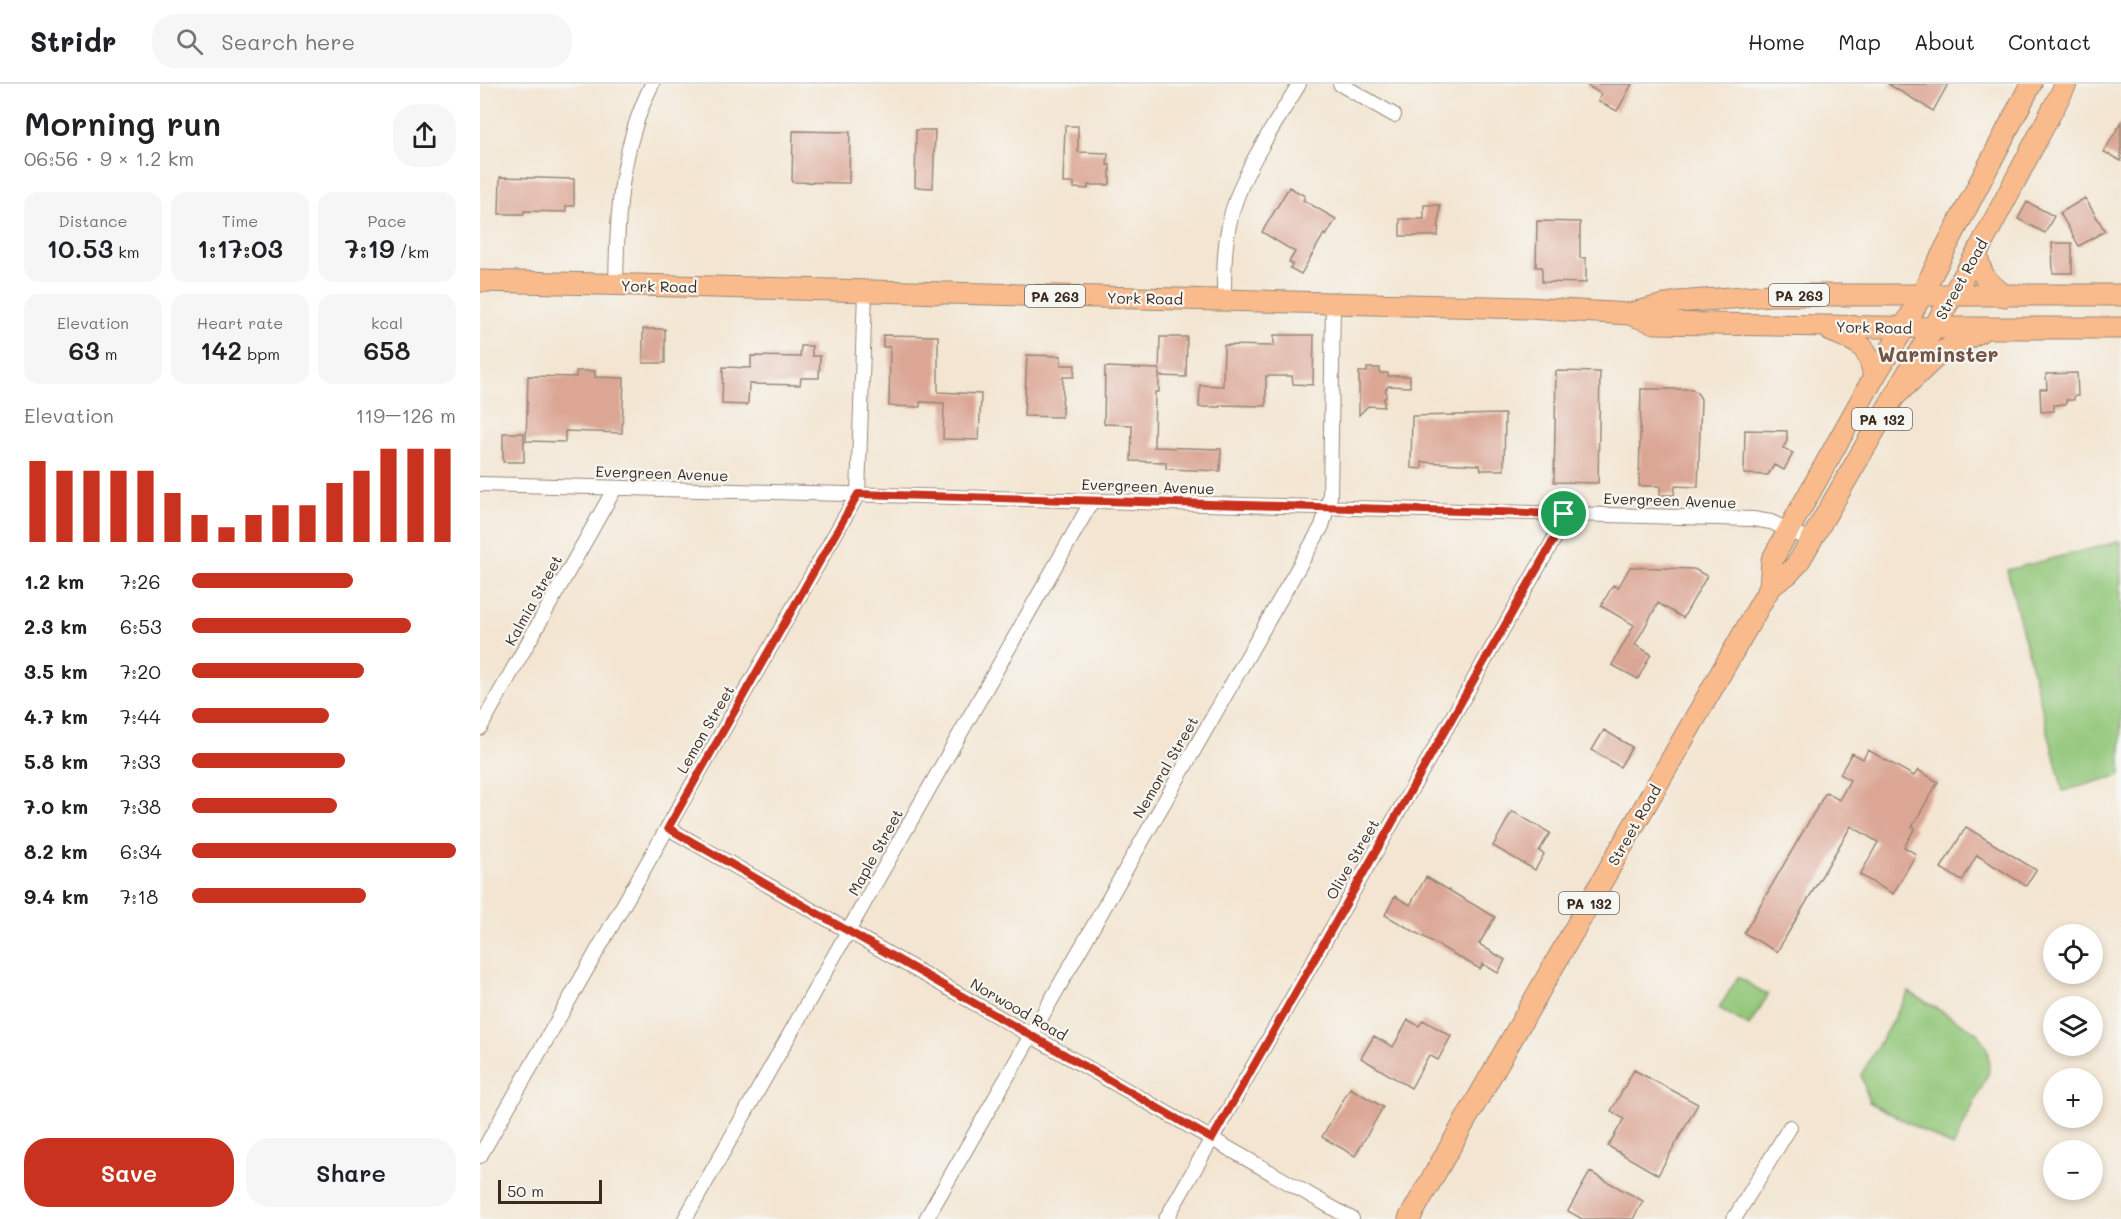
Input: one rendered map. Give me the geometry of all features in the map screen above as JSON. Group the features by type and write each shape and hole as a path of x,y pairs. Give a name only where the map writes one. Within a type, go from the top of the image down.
{"main road":[{"name":"Street Road","path":"1770,587 1772,560 1874,377 1904,328 2031,84"},
{"name":"Street Road","path":"1409,1219 1770,587 1788,574 1798,563 1896,395 1977,253 2066,84"},
{"path":"1977,253 1980,273 2004,296"},
{"name":"York Road","path":"480,281 1527,308 1629,314 1655,323 1984,329 2121,328"},
{"name":"York Road","path":"1629,314 1677,302 1771,295 2121,295"},
{"path":"1819,326 1855,341 1866,350 1871,358 1874,377"},
{"path":"1896,395 1940,353 1984,329"}],"street":[{"path":"616,285 617,220 622,178 632,136 652,84"},
{"path":"1224,300 1225,249 1236,200 1246,176 1299,84"},
{"path":"1340,84 1394,115"},
{"name":"Lemon Street","path":"480,1156 858,494 865,291"},
{"name":"Nemoral Street","path":"926,1219 1322,526 1330,497 1333,302"},
{"name":"Evergreen Avenue","path":"480,484 1753,519 1771,522 1810,540"},
{"name":"Kalmia Street","path":"480,728 615,488"},
{"name":"Maple Street","path":"685,1219 1092,501"},
{"name":"Olive Street","path":"1166,1219 1553,541 1564,514"},
{"name":"Norwood Road","path":"668,828 1352,1219"},
{"path":"1734,1219 1790,1127"}],"green space":[{"path":"2121,541 2121,775 2063,791 2007,570"},
{"path":"1738,977 1768,995 1749,1026 1719,1008"},
{"path":"1909,992 1978,1033 1988,1051 1989,1072 1953,1147 1869,1102 1861,1075"}],"building":[{"path":"1585,84 1632,84 1617,111 1598,101 1601,94"},
{"path":"1888,84 1948,84 1933,111"},
{"path":"2121,122 2121,161 2104,152"},
{"path":"1065,126 1078,126 1078,152 1108,153 1110,184 1088,185 1088,189 1074,188 1074,183 1063,183"},
{"path":"916,130 935,130 933,188 915,187"},
{"path":"793,131 850,132 849,183 792,182"},
{"path":"500,177 574,179 574,206 566,206 566,212 524,211 524,214 499,214"},
{"path":"1289,187 1305,196 1303,200 1336,219 1326,236 1324,234 1301,274 1290,268 1293,264 1289,262 1295,252 1262,232"},
{"path":"2085,198 2105,231 2079,246 2060,213"},
{"path":"2027,202 2054,216 2045,233 2018,219"},
{"path":"1424,205 1440,205 1438,236 1400,236 1400,219 1424,219"},
{"path":"1537,221 1580,222 1580,258 1586,258 1586,283 1542,282 1542,267 1536,267"},
{"path":"2052,243 2072,243 2072,273 2053,273"},
{"path":"643,329 665,329 665,363 643,363"},
{"path":"883,335 938,336 938,392 981,394 979,440 943,439 944,403 920,402 920,407 889,406 890,347 883,347"},
{"path":"1274,335 1314,335 1313,385 1293,384 1292,376 1266,376 1266,406 1199,407 1200,385 1223,386 1224,345 1274,346"},
{"path":"1160,337 1187,337 1186,377 1159,376"},
{"path":"801,346 812,346 812,356 820,356 819,378 801,378 800,385 749,384 746,405 722,404 723,367 751,368 751,356 800,357"},
{"path":"1027,355 1061,356 1061,365 1075,365 1074,377 1063,377 1062,417 1024,416"},
{"path":"1105,367 1159,369 1159,392 1155,392 1154,447 1221,449 1220,471 1166,469 1166,462 1131,461 1132,425 1104,424"},
{"path":"1367,368 1380,368 1380,373 1388,373 1388,376 1410,376 1410,387 1388,386 1384,407 1368,406 1359,415 1359,372 1367,372"},
{"path":"576,371 595,371 595,377 624,378 622,433 565,431 565,442 526,441 528,376 576,377"},
{"path":"1556,371 1600,372 1598,483 1554,482"},
{"path":"2077,373 2078,396 2074,396 2074,400 2066,400 2066,404 2054,405 2054,411 2041,412 2040,389 2047,389 2046,374"},
{"path":"1641,389 1692,389 1701,399 1698,487 1675,486 1674,495 1660,495 1660,486 1639,486"},
{"path":"1505,414 1504,470 1481,470 1480,465 1422,462 1422,469 1411,468 1412,416"},
{"path":"1745,430 1787,431 1787,441 1783,448 1793,453 1784,470 1774,465 1768,475 1744,474"},
{"path":"503,433 524,433 524,462 503,462"},
{"path":"1630,567 1694,569 1707,576 1683,618 1658,603 1635,645 1651,654 1638,679 1612,665 1634,625 1601,606 1613,585 1618,588"},
{"path":"1604,730 1632,747 1620,767 1592,750"},
{"path":"1868,750 1914,776 1918,770 1938,782 1912,827 1915,828 1904,847 1916,854 1893,894 1860,875 1878,842 1851,826 1777,952 1744,933 1826,792 1839,800 1850,780 1840,774 1852,753 1863,759"},
{"path":"1512,811 1550,833 1539,851 1544,854 1535,870 1493,846"},
{"path":"1966,827 2036,870 2026,886 1977,855 1962,881 1941,868"},
{"path":"1426,877 1495,917 1479,944 1505,960 1498,973 1483,964 1480,969 1385,915 1395,896 1410,905"},
{"path":"1408,1020 1419,1026 1423,1020 1451,1036 1438,1060 1429,1055 1411,1088 1361,1058 1374,1036 1393,1047"},
{"path":"1634,1070 1698,1104 1658,1175 1608,1146 1624,1119 1611,1111"},
{"path":"1350,1088 1383,1107 1355,1156 1322,1137"},
{"path":"1590,1172 1643,1201 1633,1219 1582,1219 1568,1211"}],"district":[{"name":"Warminster","path":"1938,353"}],"route":[{"path":"858,494 1564,514 1553,541 1212,1139 668,828 858,494"}]}
